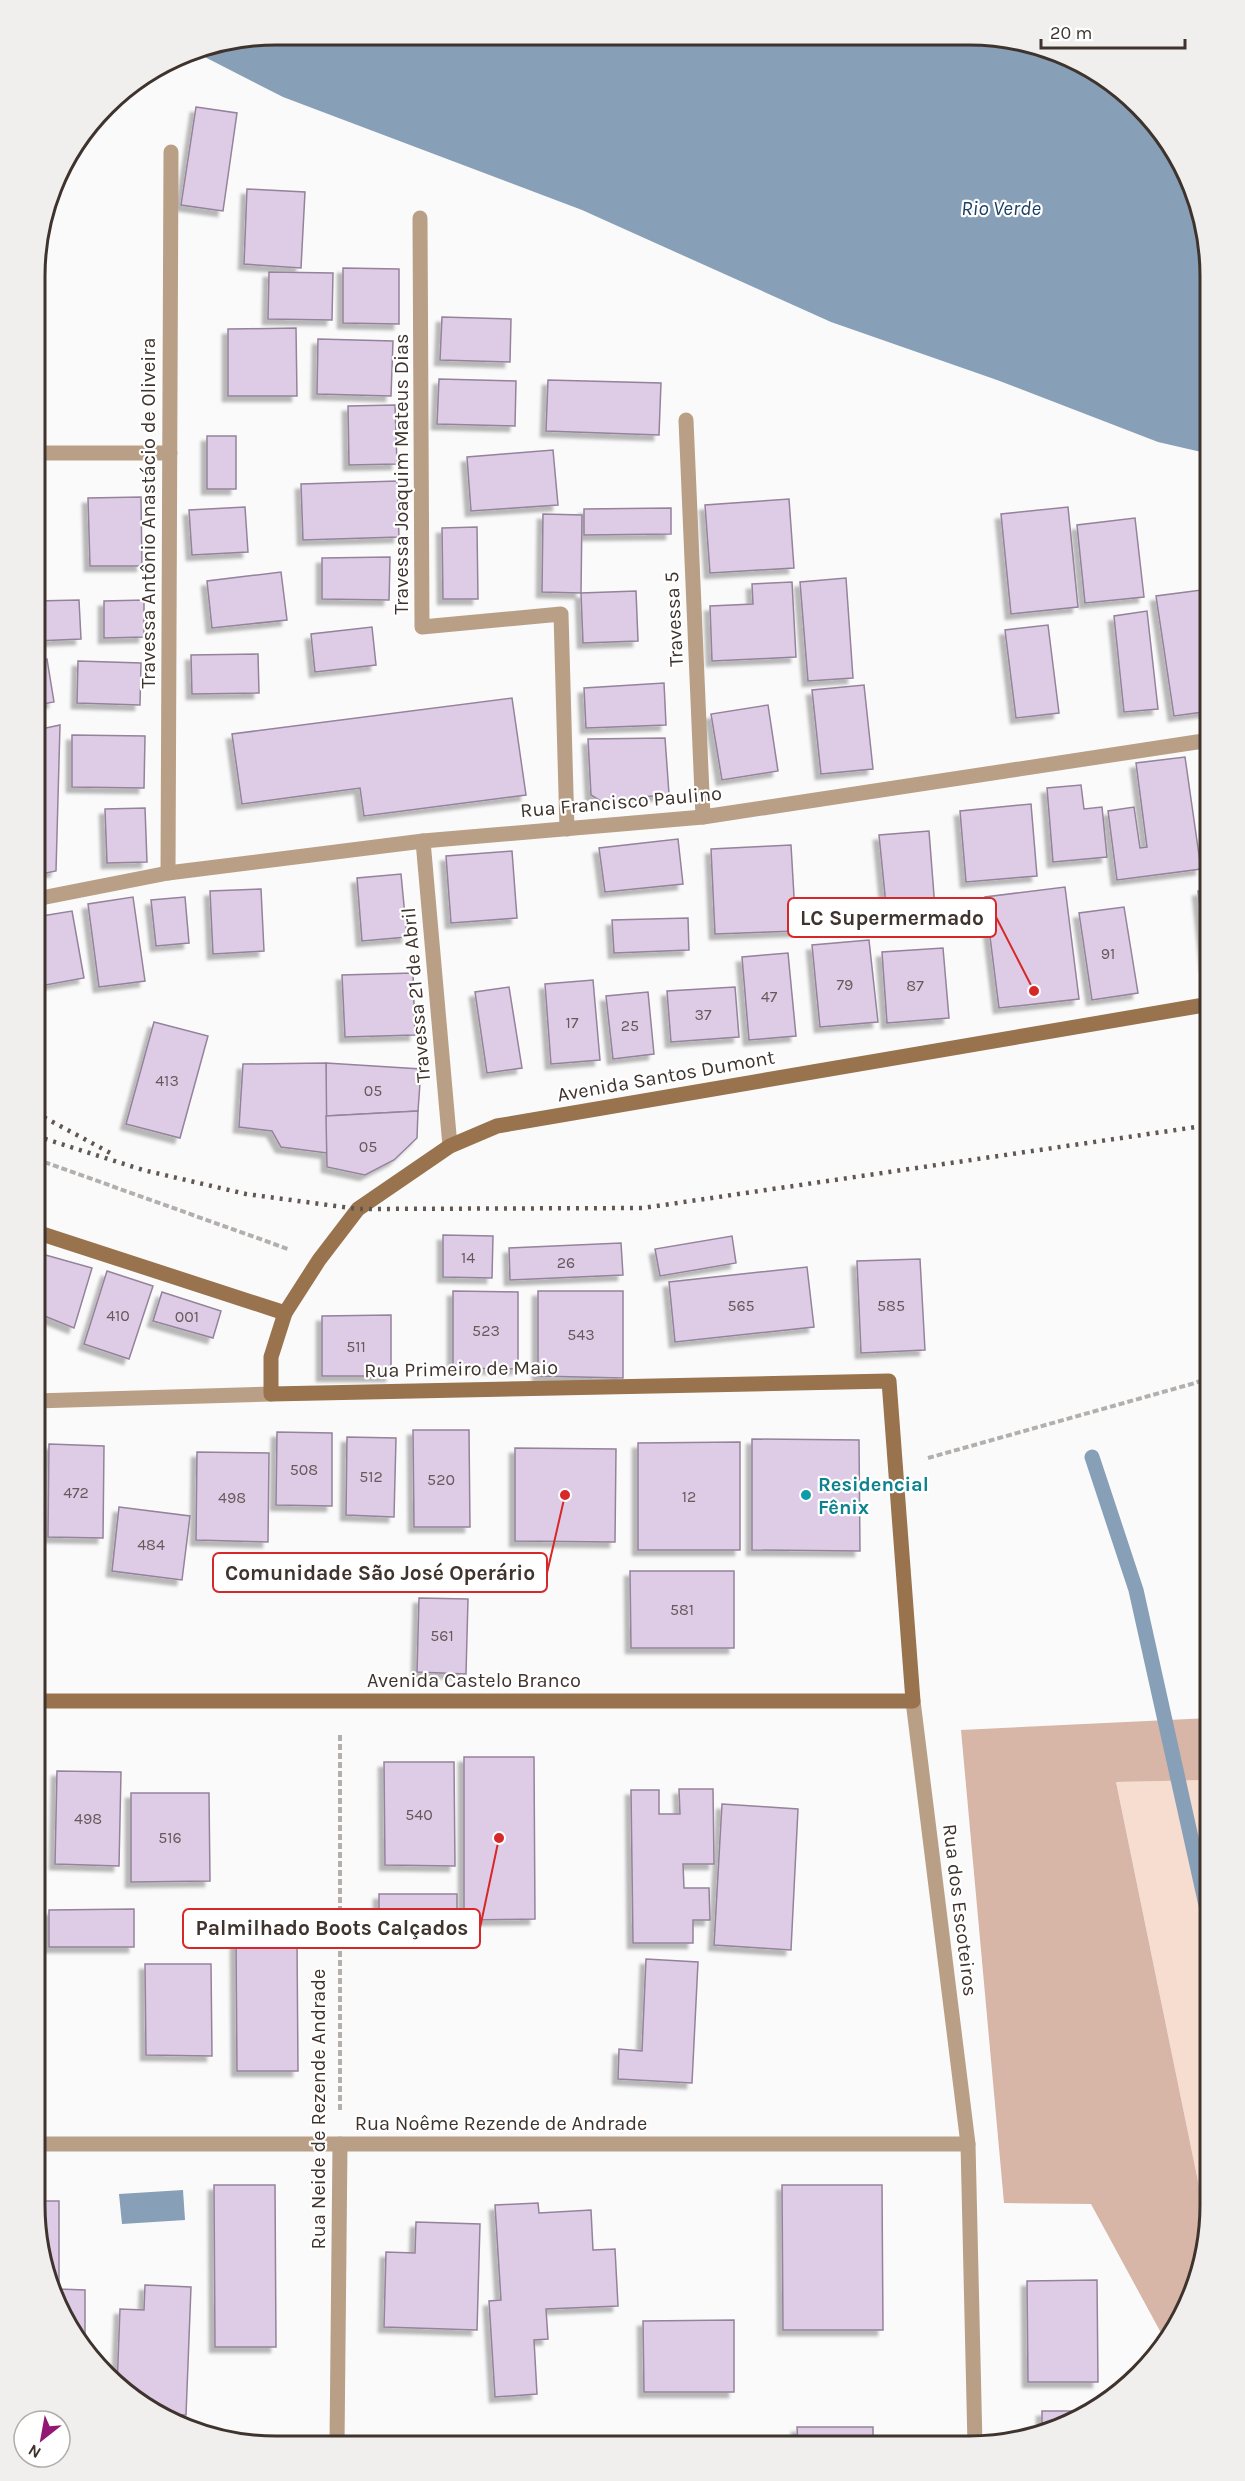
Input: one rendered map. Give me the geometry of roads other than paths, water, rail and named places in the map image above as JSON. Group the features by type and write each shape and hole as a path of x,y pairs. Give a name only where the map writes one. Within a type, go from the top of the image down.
{"street":[{"name":"Travessa Antônio Anastácio de Oliveira","path":"168,873 171,152"},
{"name":"Travessa Joaquim Mateus Dias","path":"420,218 422,627 561,614 567,828"},
{"name":"Travessa 5","path":"686,420 703,817"},
{"path":"45,453 170,453"},
{"name":"Rua Francisco Paulino","path":"45,897 168,873 423,841 703,817 1200,742"},
{"name":"Travessa 21 de Abril","path":"423,841 450,1146"},
{"name":"Avenida Santos Dumont","path":"271,1394 272,1357 285,1313 319,1260 358,1209 450,1146 497,1126 1200,1006"},
{"path":"45,1235 285,1313"},
{"name":"Rua Primeiro de Maio","path":"45,1401 889,1381"},
{"name":"Rua dos Escoteiros","path":"889,1381 913,1701 968,2144 975,2436"},
{"name":"Avenida Castelo Branco","path":"45,1701 913,1701"},
{"name":"Rua Noême Rezende de Andrade","path":"45,2144 968,2144"},
{"name":"Rua Neide de Rezende Andrade","path":"337,2436 340,2144"}],"water":[{"name":"Rio Verde","path":"261,45 984,45 1014,49 1043,57 1097,84 1121,102 1143,124 1169,161 1188,202 1196,231 1200,261 1200,452 1158,442 997,380 831,322 582,210 283,97 204,56 231,49"},
{"path":"183,2190 185,2220 122,2224 119,2194"}],"waterway":[{"path":"1092,1457 1136,1590 1200,1878"}],"railway":[{"path":"45,1118 114,1155"},
{"path":"45,1139 143,1170 246,1194 358,1209 643,1208 1200,1126"}],"place":[{"name":"LC Supermermado","path":"1034,991"},
{"name":"Comunidade São José Operário","path":"565,1495"},
{"name":"Residencial Fênix","path":"806,1495"},
{"name":"Palmilhado Boots Calçados","path":"499,1838"}]}
